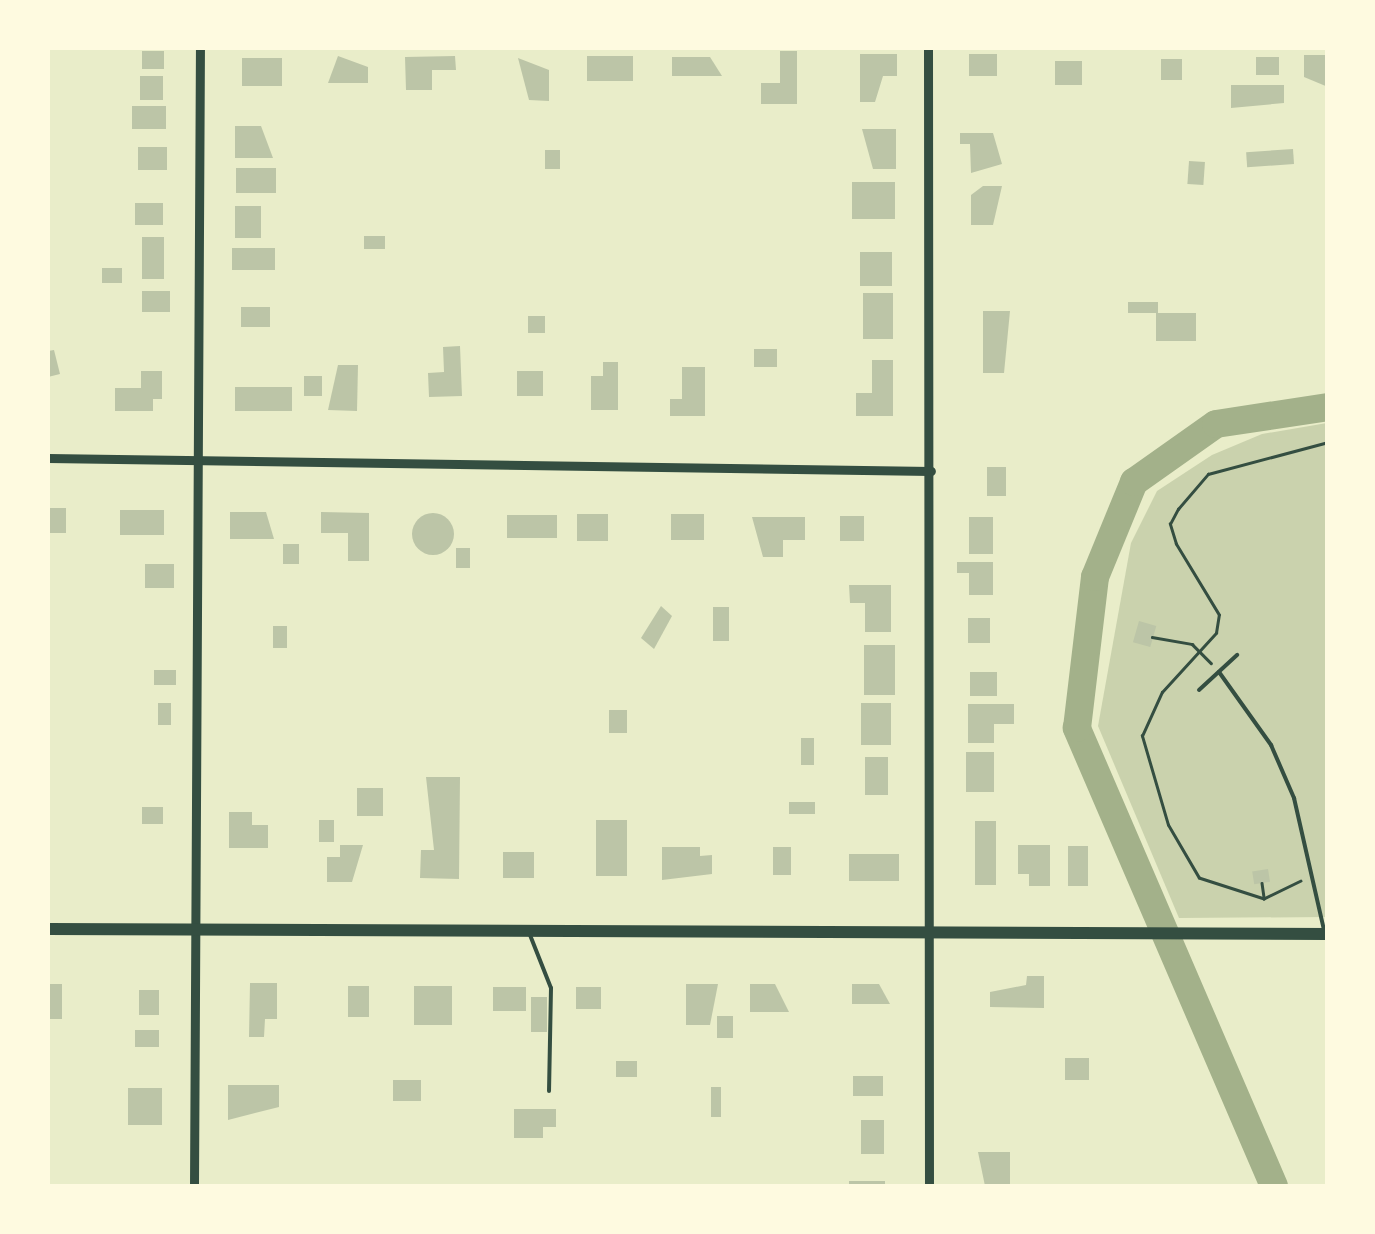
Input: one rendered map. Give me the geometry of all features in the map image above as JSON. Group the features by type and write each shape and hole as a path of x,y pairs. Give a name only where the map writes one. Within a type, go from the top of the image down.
{"main road":[{"path":"48,928 1326,934"}],"street":[{"path":"194,1186 200,48"},
{"path":"928,48 928,1186"},
{"path":"48,458 931,472"}],"lane":[{"path":"1199,690 1237,655"},
{"path":"1219,672 1270,745 1294,798 1326,934"},
{"path":"530,931 532,958 550,988 549,1091"}],"path":[{"path":"1152,637 1192,644 1219,672"},
{"path":"1262,883 1264,899"}],"green space":[{"path":"1327,423 1327,917 1179,918 1098,726 1131,543 1157,491 1212,455 1262,434"}],"building":[{"path":"142,51 164,51 164,69 142,69"},
{"path":"780,51 797,51 797,104 761,104 761,83 780,83"},
{"path":"860,54 897,54 897,76 883,76 875,102 860,102"},
{"path":"969,54 997,54 997,76 969,76"},
{"path":"1304,55 1328,55 1328,87 1304,77"},
{"path":"338,56 368,67 368,83 328,83"},
{"path":"455,56 456,70 432,70 432,90 406,90 405,57"},
{"path":"587,56 633,56 633,81 587,81"},
{"path":"672,57 710,57 722,76 672,76"},
{"path":"1256,57 1279,57 1279,75 1256,75"},
{"path":"242,58 282,58 282,86 242,86"},
{"path":"518,58 549,70 549,101 529,100"},
{"path":"1161,59 1182,59 1182,80 1161,80"},
{"path":"1055,61 1082,61 1082,85 1055,85"},
{"path":"140,76 163,76 163,100 140,100"},
{"path":"1231,85 1284,85 1284,103 1231,108"},
{"path":"132,106 166,106 166,129 132,129"},
{"path":"235,126 261,126 273,158 235,158"},
{"path":"862,129 896,129 896,169 873,169"},
{"path":"960,133 993,133 1002,164 971,173 970,144 960,144"},
{"path":"138,147 167,147 167,170 138,170"},
{"path":"1293,149 1294,164 1247,167 1246,152"},
{"path":"545,150 560,150 560,169 545,169"},
{"path":"1189,161 1205,162 1203,185 1187,184"},
{"path":"236,168 276,168 276,193 236,193"},
{"path":"852,182 895,182 895,219 852,219"},
{"path":"983,186 1002,186 993,225 971,225 971,195"},
{"path":"135,203 163,203 163,225 135,225"},
{"path":"235,206 261,206 261,238 235,238"},
{"path":"364,236 385,236 385,249 364,249"},
{"path":"142,237 164,237 164,279 142,279"},
{"path":"232,248 275,248 275,270 232,270"},
{"path":"860,252 892,252 892,286 860,286"},
{"path":"102,268 122,268 122,283 102,283"},
{"path":"142,291 170,291 170,312 142,312"},
{"path":"863,293 893,293 893,339 863,339"},
{"path":"1128,302 1158,302 1158,313 1128,313"},
{"path":"241,307 270,307 270,327 241,327"},
{"path":"983,311 1010,311 1004,373 983,373"},
{"path":"1156,313 1196,313 1196,341 1156,341"},
{"path":"528,316 545,316 545,333 528,333"},
{"path":"460,346 462,396 429,397 428,373 444,372 443,347"},
{"path":"754,349 777,349 777,367 754,367"},
{"path":"54,350 60,374 48,377 48,351"},
{"path":"872,360 893,360 893,416 856,416 856,393 872,393"},
{"path":"603,362 618,362 618,410 591,410 591,376 603,376"},
{"path":"338,365 358,365 357,411 328,410"},
{"path":"682,367 705,367 705,416 670,416 670,399 682,399"},
{"path":"141,371 162,371 162,399 153,399 153,411 115,411 115,388 141,388"},
{"path":"517,371 543,371 543,396 517,396"},
{"path":"304,376 322,376 322,396 304,396"},
{"path":"235,387 292,387 292,411 235,411"},
{"path":"987,467 1006,467 1006,496 987,496"},
{"path":"48,508 66,508 66,533 48,533"},
{"path":"120,510 164,510 164,535 120,535"},
{"path":"230,512 266,512 274,539 230,539"},
{"path":"321,512 369,513 369,561 348,561 348,533 321,533"},
{"path":"433,513 448,519 454,534 448,549 433,555 418,549 412,534 418,519"},
{"path":"577,514 608,514 608,541 577,541"},
{"path":"671,514 704,514 704,540 671,540"},
{"path":"507,515 557,515 557,538 507,538"},
{"path":"840,516 864,516 864,541 840,541"},
{"path":"752,517 805,517 805,540 783,540 783,557 763,557"},
{"path":"969,517 993,517 993,554 969,554"},
{"path":"283,544 299,544 299,564 283,564"},
{"path":"456,548 470,548 470,568 456,568"},
{"path":"957,562 993,562 993,595 969,595 969,573 957,573"},
{"path":"145,564 174,564 174,588 145,588"},
{"path":"849,585 891,585 891,632 865,632 865,603 850,603"},
{"path":"661,606 672,616 654,649 641,638"},
{"path":"713,607 729,607 729,641 713,641"},
{"path":"968,618 990,618 990,643 968,643"},
{"path":"1139,621 1156,626 1150,647 1133,642"},
{"path":"273,626 287,626 287,648 273,648"},
{"path":"864,645 895,645 895,695 864,695"},
{"path":"154,670 176,670 176,685 154,685"},
{"path":"970,672 997,672 997,696 970,696"},
{"path":"158,703 171,703 171,725 158,725"},
{"path":"861,703 891,703 891,745 861,745"},
{"path":"968,704 1014,704 1014,724 994,724 994,743 968,743"},
{"path":"609,710 627,710 627,733 609,733"},
{"path":"801,738 814,738 814,765 801,765"},
{"path":"966,752 994,752 994,792 966,792"},
{"path":"865,757 888,757 888,795 865,795"},
{"path":"426,777 460,777 459,879 420,878 421,850 434,850"},
{"path":"357,788 383,788 383,816 357,816"},
{"path":"789,802 815,802 815,814 789,814"},
{"path":"142,807 163,807 163,824 142,824"},
{"path":"229,812 252,812 252,825 268,825 268,848 229,848"},
{"path":"319,820 334,820 334,842 319,842"},
{"path":"596,820 627,820 627,876 596,876"},
{"path":"975,821 996,821 996,885 975,885"},
{"path":"340,845 363,845 352,882 327,882 327,857 340,857"},
{"path":"1018,845 1050,845 1050,886 1029,886 1029,874 1018,874"},
{"path":"1068,846 1088,846 1088,886 1068,886"},
{"path":"662,847 700,847 700,856 712,855 712,874 662,880"},
{"path":"773,847 791,847 791,875 773,875"},
{"path":"503,852 534,852 534,878 503,878"},
{"path":"849,854 899,854 899,881 849,881"},
{"path":"1268,869 1270,882 1254,884 1252,872"},
{"path":"1027,976 1044,976 1044,1008 990,1007 990,992 1026,985"},
{"path":"250,983 277,983 277,1019 265,1019 264,1037 249,1037"},
{"path":"48,984 62,984 62,1019 48,1019"},
{"path":"686,984 718,984 710,1025 686,1025"},
{"path":"750,984 775,984 789,1012 750,1012"},
{"path":"852,984 879,984 890,1004 852,1004"},
{"path":"348,986 369,986 369,1017 348,1017"},
{"path":"414,986 452,986 452,1025 414,1025"},
{"path":"493,987 526,987 526,1011 493,1011"},
{"path":"576,987 601,987 601,1009 576,1009"},
{"path":"139,990 159,990 159,1015 139,1015"},
{"path":"531,997 547,997 547,1032 531,1032"},
{"path":"717,1016 733,1016 733,1038 717,1038"},
{"path":"135,1030 159,1030 159,1047 135,1047"},
{"path":"1065,1058 1089,1058 1089,1080 1065,1080"},
{"path":"616,1061 637,1061 637,1077 616,1077"},
{"path":"853,1076 883,1076 883,1096 853,1096"},
{"path":"393,1080 421,1080 421,1101 393,1101"},
{"path":"228,1085 279,1085 279,1107 228,1120"},
{"path":"711,1087 721,1087 721,1117 711,1117"},
{"path":"128,1088 162,1088 162,1125 128,1125"},
{"path":"514,1109 556,1109 556,1127 543,1127 543,1138 514,1138"},
{"path":"861,1120 884,1120 884,1154 861,1154"},
{"path":"978,1152 1010,1152 1010,1186 985,1186"},
{"path":"849,1181 885,1181 885,1186 849,1186"}],"waterway":[{"path":"1274,1186 1077,728 1095,577 1134,482 1216,424 1328,407"}]}
